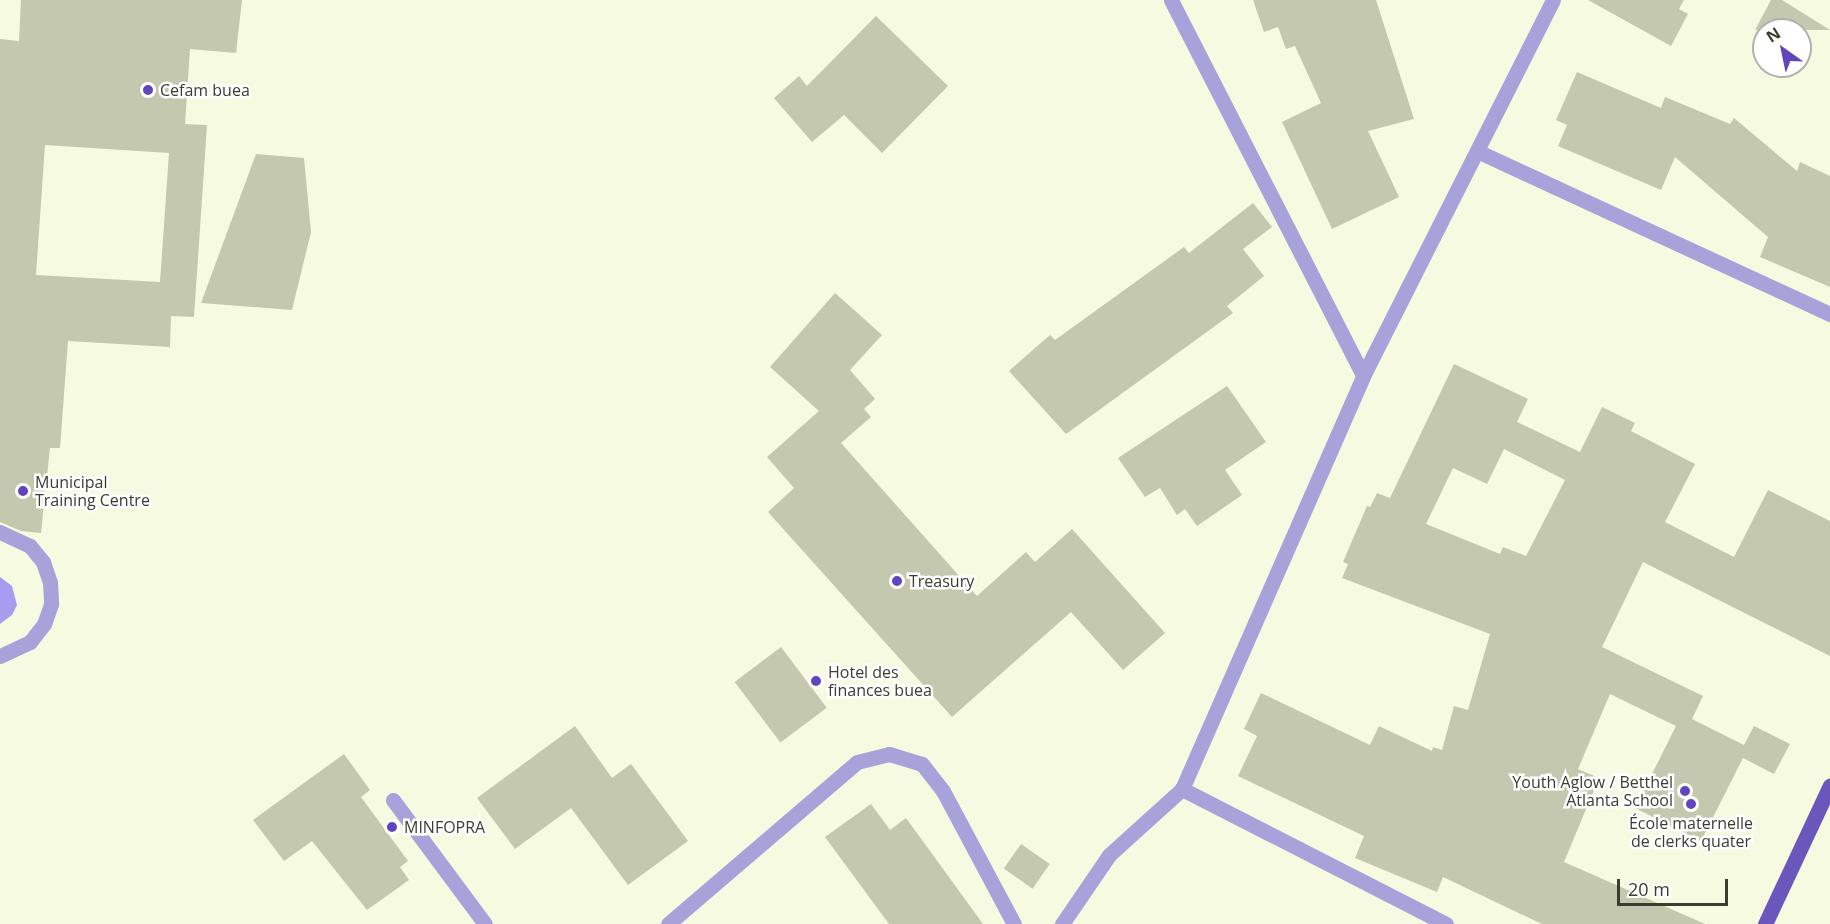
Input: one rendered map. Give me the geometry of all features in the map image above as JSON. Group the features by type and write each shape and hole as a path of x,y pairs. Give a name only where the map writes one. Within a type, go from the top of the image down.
{"main road":[{"path":"1765,924 1830,784"}],"street":[{"path":"1171,0 1363,376"},
{"path":"1062,924 1109,855 1182,789 1363,376 1553,0"},
{"path":"1477,151 1830,314"},
{"path":"0,531 30,546 43,562 50,582 51,604 44,624 30,642 0,656"},
{"path":"668,924 857,762 889,754 922,764 943,791 1014,924"},
{"path":"1182,789 1446,924"},
{"path":"393,800 485,924"}],"shaded area":[{"path":"0,577 12,586 17,605 12,615 0,624"}],"building":[{"path":"21,0 242,0 236,53 190,49 185,124 207,125 194,317 171,316 170,347 68,341 60,448 50,448 41,533 21,531 0,522 0,39 19,41","holes":["45,145 169,153 160,282 36,275"]},
{"path":"1253,0 1376,0 1414,119 1368,131 1399,197 1332,229 1282,122 1321,103 1295,46 1286,49 1278,27 1264,32"},
{"path":"1588,0 1684,0 1679,9 1688,14 1671,46"},
{"path":"1771,0 1782,0 1811,18 1761,18"},
{"path":"876,16 948,86 882,153 844,115 812,142 774,98 799,76 807,86"},
{"path":"1812,19 1830,30 1812,30"},
{"path":"1577,72 1661,108 1665,97 1730,124 1734,118 1797,171 1800,162 1830,176 1830,287 1760,257 1768,237 1675,157 1661,190 1558,146 1567,125 1556,120"},
{"path":"256,154 304,158 311,232 292,310 201,303"},
{"path":"1253,203 1272,227 1243,249 1264,276 1227,306 1233,313 1066,434 1009,371 1050,335 1055,340 1184,247 1189,253"},
{"name":"Treasury","path":"835,293 882,335 850,370 875,399 864,409 871,417 841,443 977,596 1026,552 1035,562 1072,529 1165,633 1123,670 1071,612 952,717 768,512 794,488 767,457 819,411 770,367"},
{"path":"1454,364 1528,399 1517,422 1580,452 1602,407 1635,423 1631,431 1695,464 1665,522 1734,557 1768,490 1830,521 1830,656 1643,562 1602,647 1703,696 1692,719 1744,745 1754,726 1790,744 1774,774 1743,758 1701,841 1635,808 1676,726 1610,694 1578,769 1599,778 1564,862 1705,924 1542,924 1443,877 1437,892 1355,858 1364,836 1238,776 1257,736 1244,729 1261,693 1370,745 1379,726 1432,751 1433,747 1442,750 1454,706 1468,710 1490,634 1342,578 1348,564 1343,562 1367,506 1370,507 1377,493 1390,498","holes":["1504,449 1565,480 1526,556 1503,547 1500,554 1426,524 1453,468 1487,484"]},
{"path":"1227,386 1266,442 1225,470 1242,495 1197,526 1185,509 1177,515 1160,488 1145,497 1118,458"},
{"path":"781,647 827,708 780,743 735,682"},
{"path":"575,726 612,778 631,764 688,841 628,885 571,808 515,849 477,798"},
{"path":"344,754 370,790 361,797 408,861 400,867 409,880 367,910 312,841 284,861 253,820"},
{"path":"871,804 890,830 906,818 983,924 889,924 825,837"},
{"path":"1021,844 1050,864 1032,889 1004,869"}],"place":[{"name":"Cefam buea","path":"148,90"},
{"name":"Municipal Training Centre","path":"23,491"},
{"name":"Treasury","path":"897,581"},
{"name":"Hotel des finances buea","path":"816,681"},
{"name":"Youth Aglow / Betthel Atlanta School","path":"1685,791"},
{"name":"École maternelle de clerks quater","path":"1691,804"},
{"name":"MINFOPRA","path":"392,827"}]}
